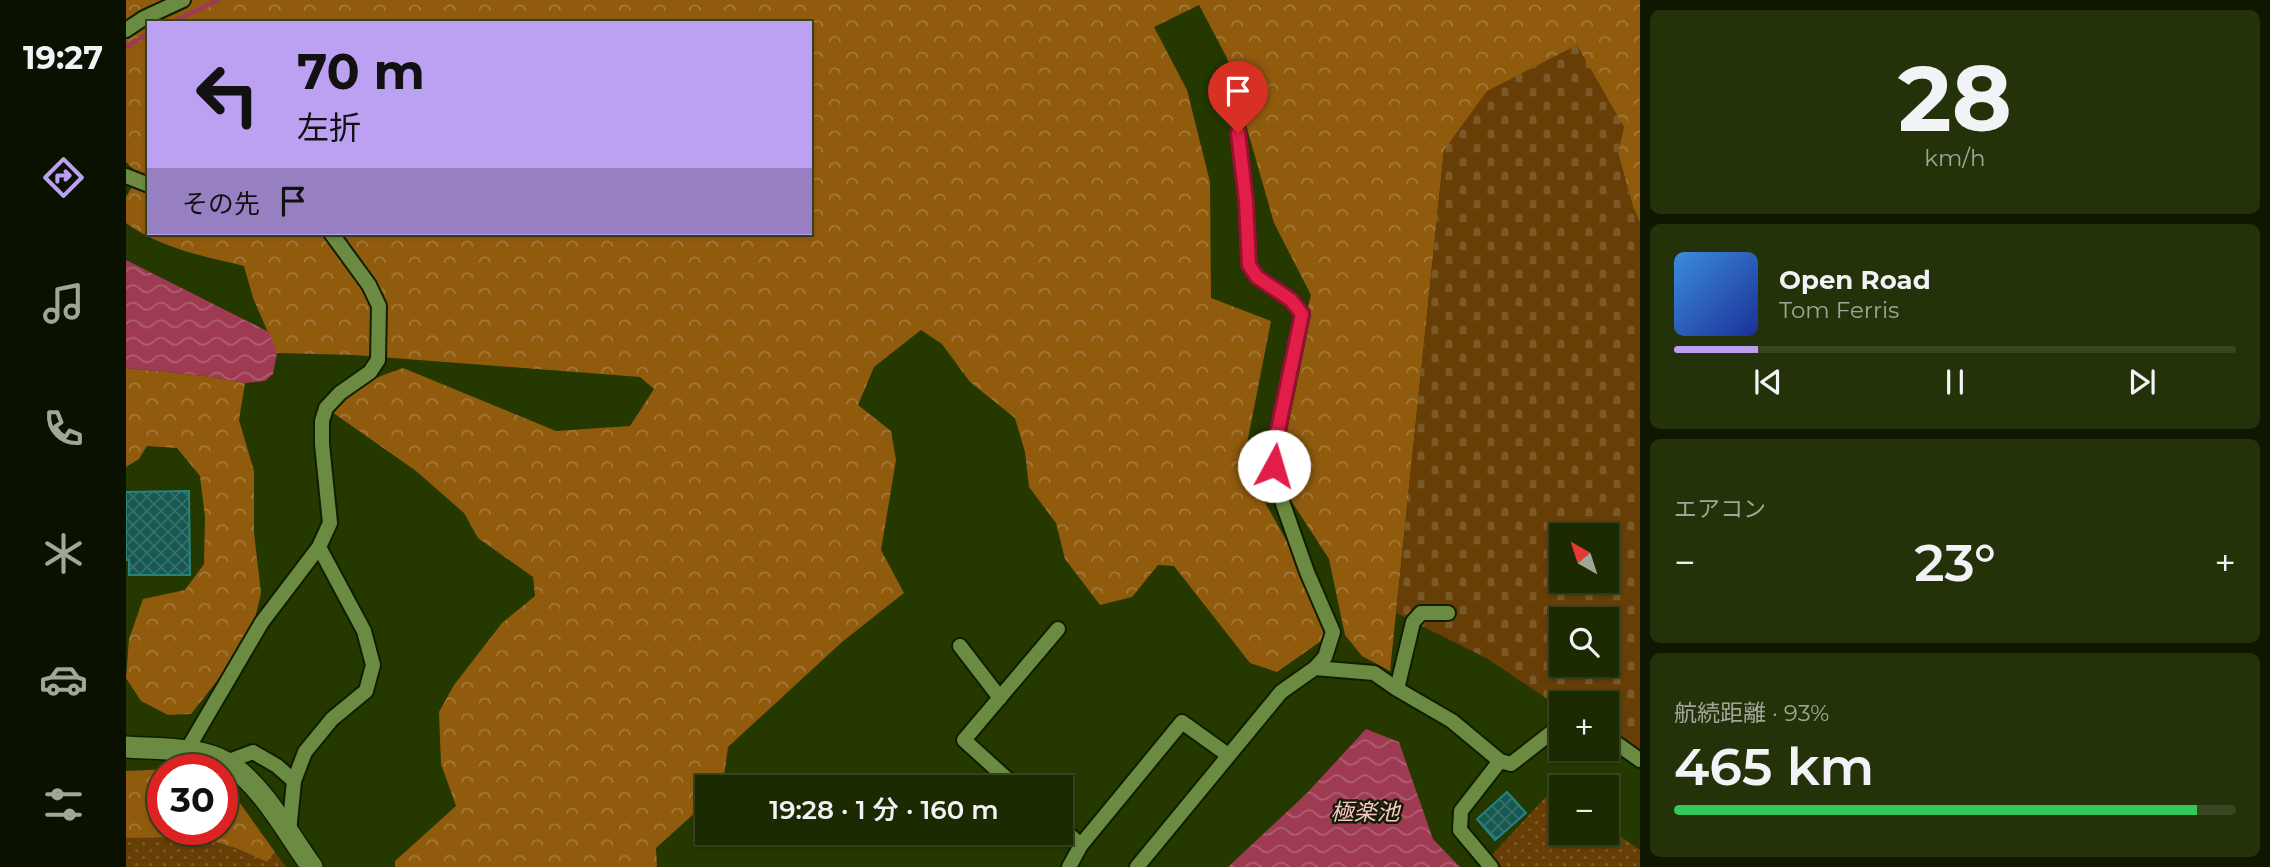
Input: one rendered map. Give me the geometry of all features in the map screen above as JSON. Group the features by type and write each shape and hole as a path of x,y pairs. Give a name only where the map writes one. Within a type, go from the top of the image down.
{"main road":[{"path":"126,747 187,750 200,754"},
{"path":"238,772 256,788 312,867"}],"street":[{"path":"126,30 144,18 183,0"},
{"path":"1137,867 1281,692 1325,657 1333,632 1283,505 1274,466 1276,440 1302,314 1291,300 1257,277 1249,265 1246,201 1238,133"},
{"path":"126,176 147,184"},
{"path":"187,750 262,622 319,547 330,523 322,444 322,421 326,408 340,393 370,372 378,360 379,306 369,285 332,235"},
{"path":"288,834 294,781 305,752 332,719 366,691 373,665 363,631 319,547"},
{"path":"1397,689 1413,622 1421,613 1448,613"},
{"path":"1003,775 964,740 1058,629"},
{"path":"960,646 1000,698"},
{"path":"1315,667 1374,673 1452,721 1500,761 1511,764 1549,734"},
{"path":"1069,867 1081,845 1182,722 1228,755"},
{"path":"1619,745 1640,760"},
{"path":"238,758 253,752 277,766 294,781"},
{"path":"1490,867 1460,830 1461,811 1500,761"},
{"path":"1073,838 1081,845"}],"green space":[{"path":"126,0 1640,0 1640,223 1618,153 1624,126 1444,150 1390,671 1362,656 1345,635 1329,559 1268,465 1311,295 1274,223 1227,58 1199,5 1154,27 1187,90 1210,182 1211,298 1271,321 1243,464 1331,619 1331,634 1277,672 1250,663 1174,566 1158,565 1132,597 1100,605 1065,559 1056,523 1029,487 1025,452 1015,418 970,382 942,344 921,330 874,367 858,405 891,431 896,460 881,550 904,593 842,642 728,747 724,775 695,775 695,813 656,848 657,867 395,867 395,861 456,806 441,764 439,712 454,685 502,623 535,596 533,577 478,538 464,513 416,471 332,412 348,395 364,384 403,368 556,431 630,426 654,389 640,377 354,355 277,353 253,298 244,266 167,245 139,232 126,223 126,197 139,175 126,162"},
{"path":"1577,45 1624,127 1618,153 1640,223 1640,756 1619,741 1619,691 1549,691 1549,700 1488,659 1396,613 1444,150 1487,91"},
{"path":"126,368 245,383 239,420 254,471 254,533 261,593 253,627 224,672 191,714 168,715 141,701 126,678 129,639 143,599 185,590 204,564 205,517 200,476 177,448 147,446 139,459 126,467"},
{"path":"147,770 147,838 126,838 126,771"},
{"path":"1549,793 1549,845 1619,845 1619,835 1640,850 1640,867 1502,867 1492,855"},
{"path":"238,800 275,852 267,862 226,845 238,845"},
{"path":"126,838 147,838 147,845 226,845 267,862 275,852 286,867 126,867"}],"water":[{"path":"126,260 269,332 277,353 273,374 265,381 245,383 126,368"},
{"name":"極楽池","path":"1366,729 1399,742 1433,839 1460,867 1228,867 1307,793"}],"building":[{"path":"189,491 190,575 129,575 129,560 126,560 126,492"},
{"path":"1507,792 1526,813 1495,840 1477,819"}],"waterway":[{"path":"175,21 218,0"},
{"path":"126,47 147,34"}],"route":[{"path":"1238,133 1246,201 1249,265 1257,277 1291,300 1302,314 1276,440 1274,466"}]}
